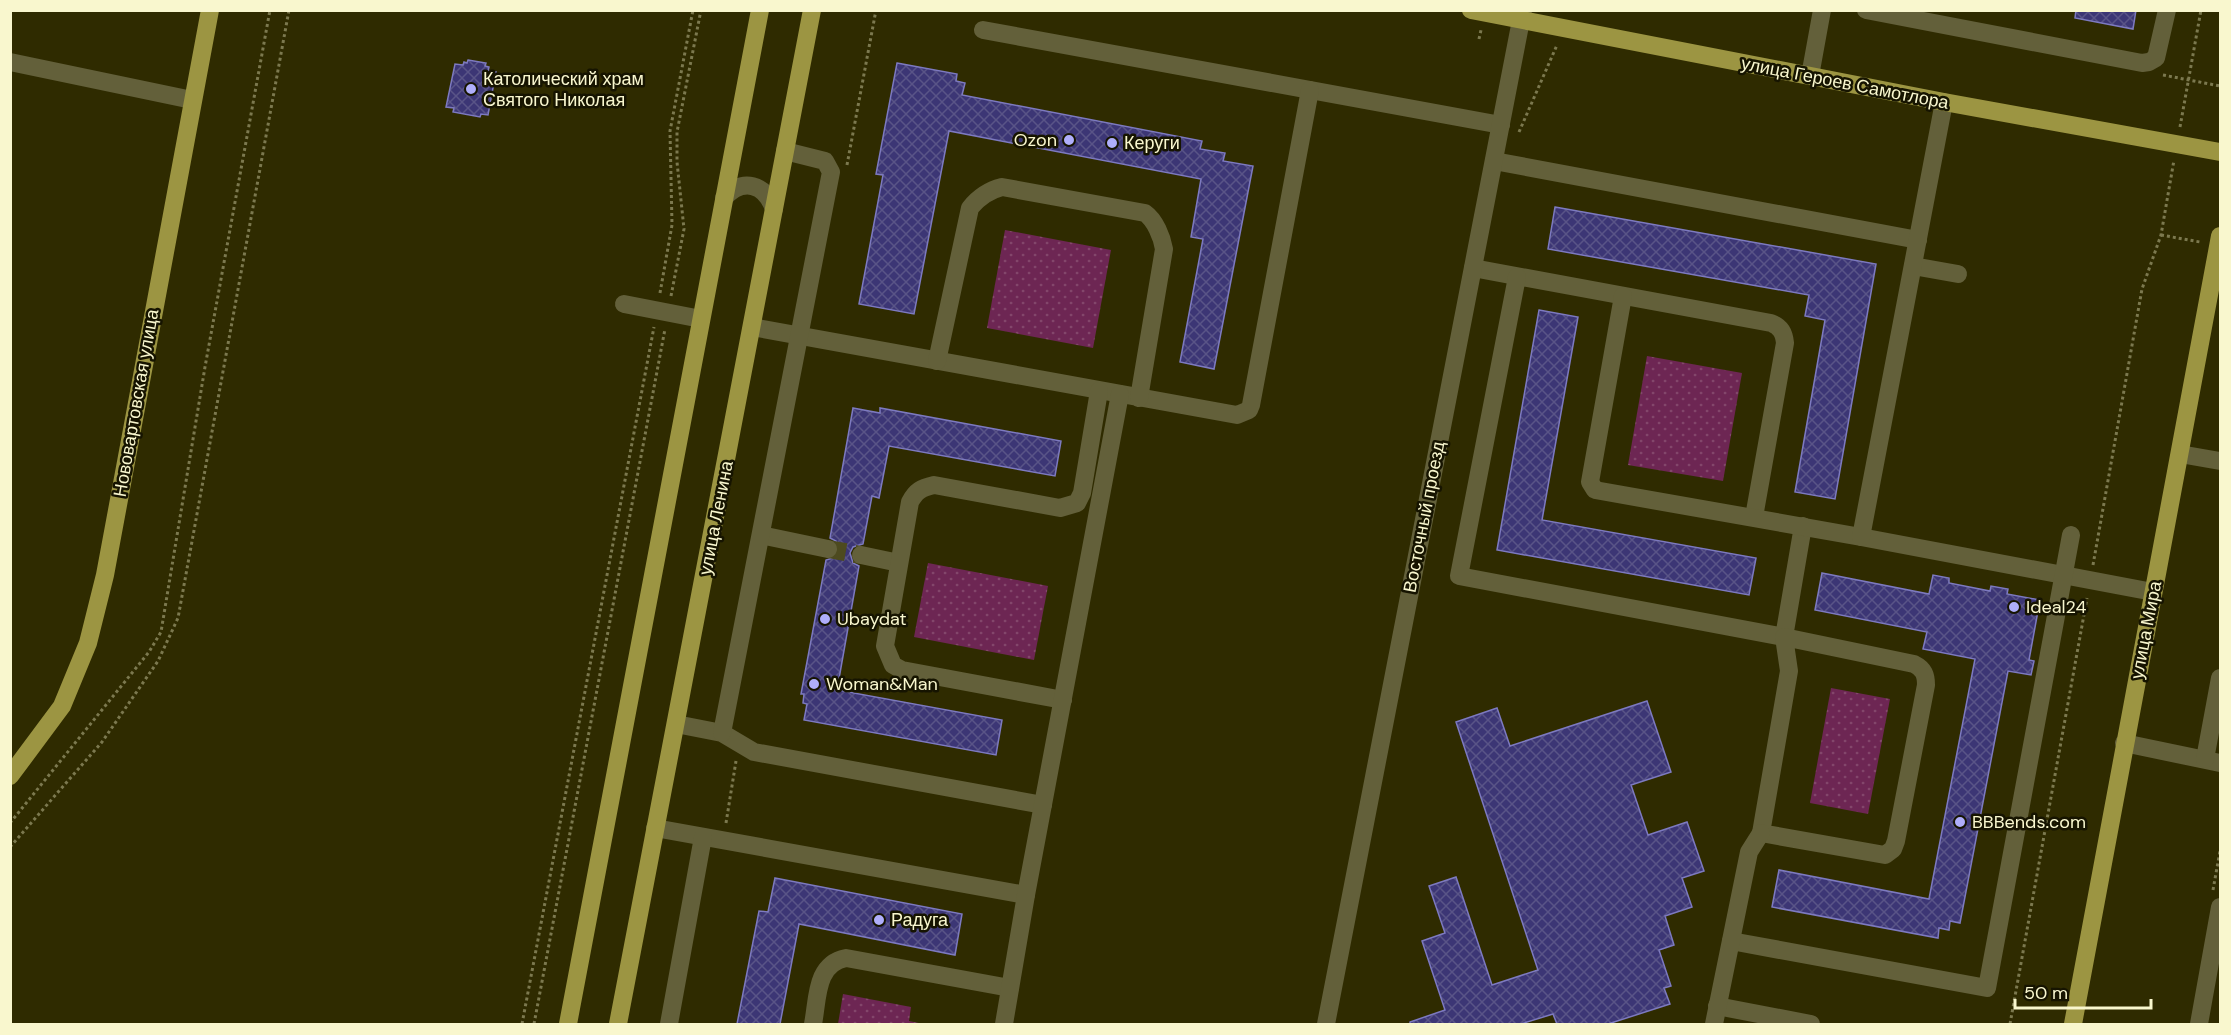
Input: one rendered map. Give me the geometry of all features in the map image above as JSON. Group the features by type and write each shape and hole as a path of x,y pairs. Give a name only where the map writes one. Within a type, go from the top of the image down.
{"main road":[{"name":"Нововартовская улица","path":"10,776 62,706 88,643 105,575 210,10"},
{"path":"568,1024 760,10"},
{"name":"улица Ленина","path":"618,1024 812,10"},
{"name":"улица Героев Самотлора","path":"1471,10 1522,15 1560,28 1944,102 2220,152"},
{"name":"улица Мира","path":"2073,1024 2220,241"}],"street":[{"path":"1810,76 1822,10"},
{"path":"1866,10 2142,63 2156,58 2167,10"},
{"name":"Восточный проезд","path":"1326,1024 1522,15"},
{"path":"983,30 1501,125"},
{"path":"10,62 192,100"},
{"path":"752,327 1237,415 1249,410 1310,90"},
{"path":"1861,537 1944,102"},
{"path":"722,732 831,172 825,161 785,151"},
{"path":"1494,160 1918,240"},
{"path":"724,198 738,187 754,186 767,193 774,209"},
{"path":"937,361 970,208 975,202 1002,187 1145,213 1150,217 1163,241 1164,249 1139,398"},
{"path":"1913,266 1958,274"},
{"path":"1473,268 1778,326 1784,335 1754,518"},
{"path":"1517,277 1459,576 1784,637 1914,664 1921,667 1926,676 1893,849 1885,855 1875,854 1761,833"},
{"path":"1623,296 1590,482 1595,490 1803,526 2153,592"},
{"path":"624,304 702,319"},
{"path":"1063,700 902,670 892,665 885,646 910,502 915,494 922,487 934,485 1060,508 1077,503 1082,493 1100,390"},
{"path":"1004,1024 1120,394"},
{"path":"2180,454 2220,462"},
{"path":"1803,526 1784,637 1789,671 1761,833 1749,852 1716,1015 1811,1024"},
{"path":"761,536 828,549"},
{"path":"1731,940 1987,988 2071,536"},
{"path":"861,555 899,563"},
{"path":"2124,743 2213,761 2220,678"},
{"path":"676,724 722,732 754,752 1043,805"},
{"path":"655,828 1026,896"},
{"path":"669,1024 704,837"},
{"path":"2199,1024 2220,907"},
{"path":"813,1024 822,976 835,960 846,958 1010,988"}],"path":[{"path":"10,823 149,652 161,632 205,367 270,10"},
{"path":"10,847 102,742 159,662 178,618 289,10"},
{"path":"534,1024 662,312 672,225 670,131 693,10"},
{"path":"522,1024 662,312 684,229 677,162 678,132 701,10"},
{"path":"2010,1024 2142,289 2161,235 2201,10"},
{"path":"1519,132 1556,48 1560,28"},
{"path":"2161,235 2220,241"}],"shaded area":[{"path":"1005,230 1111,250 1093,348 987,328"},
{"path":"1647,356 1742,373 1723,481 1628,465"},
{"path":"928,563 1048,586 1034,660 914,637"},
{"path":"1831,688 1890,699 1868,814 1810,803"},
{"path":"843,994 911,1007 909,1021 924,1024 838,1024"}],"building":[{"path":"2076,10 2136,10 2133,29 2075,18"},
{"name":"Католический храм Святого Николая","path":"468,60 486,63 485,66 489,67 488,71 496,72 488,115 481,114 480,117 453,112 454,108 446,107 455,64 463,65"},
{"path":"897,63 957,74 956,81 965,83 962,95 1202,141 1200,149 1225,153 1223,161 1253,166 1214,369 1180,362 1203,239 1191,237 1201,179 949,131 914,314 859,304 883,175 876,174"},
{"path":"1555,207 1876,264 1835,499 1795,492 1825,320 1805,316 1809,295 1548,249"},
{"path":"1539,310 1578,317 1542,520 1756,558 1749,595 1497,550"},
{"path":"853,408 880,413 880,408 1061,441 1055,476 889,446 879,498 872,496 863,544 853,547 850,553 853,563 859,566 837,690 1002,720 996,755 804,720 807,704 803,703 804,694 801,694 826,560 836,557 839,551 836,541 830,538"},
{"path":"1822,573 1929,594 1933,575 1949,578 1949,583 1990,591 1991,586 2008,589 2007,594 2040,600 2029,660 2034,661 2031,675 2008,671 1960,923 1950,921 1949,930 1939,928 1938,938 1772,907 1779,870 1929,899 1975,659 1923,649 1927,632 1815,610"},
{"path":"1647,701 1671,772 1631,785 1648,835 1687,822 1704,871 1682,878 1692,907 1665,916 1674,945 1659,950 1671,986 1664,988 1670,1004 1608,1024 1557,1024 1553,1014 1521,1024 1410,1024 1410,1022 1445,1010 1422,941 1445,933 1429,886 1456,877 1492,985 1538,970 1456,722 1497,708 1510,746"},
{"path":"775,878 962,914 955,955 799,924 780,1024 737,1024 759,911 768,912"}],"tunnel":[{"path":"828,549 861,555"}],"place":[{"name":"Католический храм Святого Николая","path":"471,89"},
{"name":"Ozon","path":"1069,140"},
{"name":"Керуги","path":"1112,143"},
{"name":"Ideal24","path":"2014,607"},
{"name":"Ubaydat","path":"825,619"},
{"name":"Woman&Man","path":"814,684"},
{"name":"BBBends.com","path":"1960,822"},
{"name":"Радуга","path":"879,920"}]}
